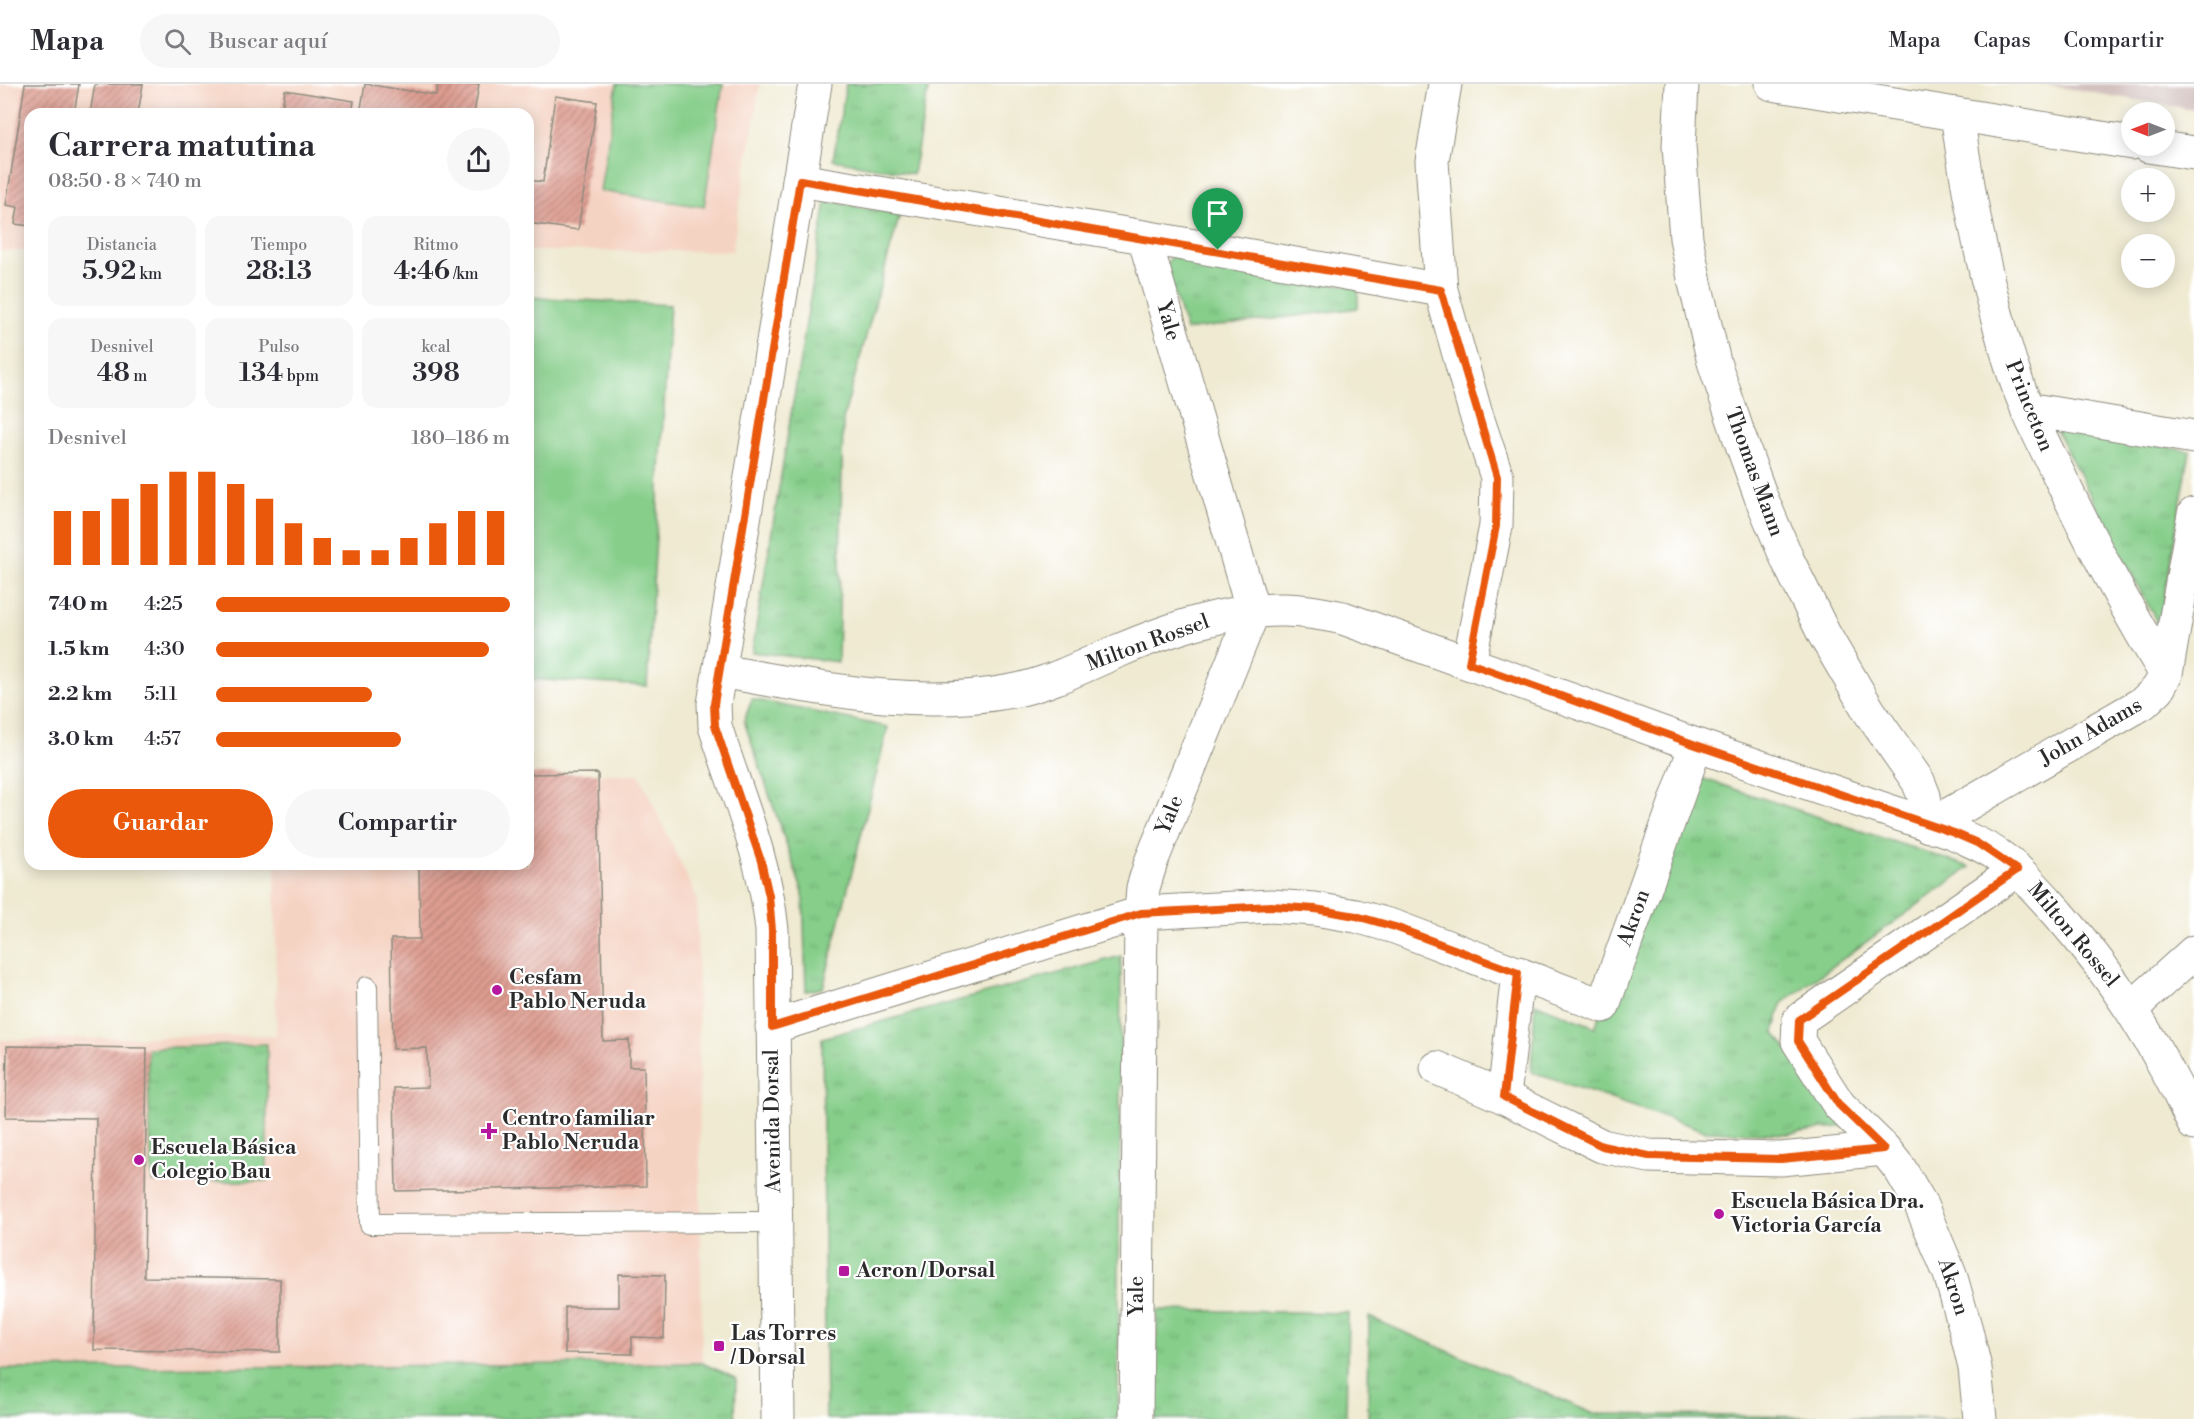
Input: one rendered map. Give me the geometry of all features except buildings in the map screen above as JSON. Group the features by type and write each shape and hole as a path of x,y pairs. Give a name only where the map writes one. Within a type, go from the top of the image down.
{"street":[{"name":"Avenida Dorsal","path":"778,1419 772,930 769,896 761,861 715,726 714,704 815,84"},
{"path":"1445,84 1432,161 1441,290 1497,477 1496,526 1469,663"},
{"name":"Thomas Mann","path":"1682,84 1679,146 1686,238 1714,362 1757,487 1788,561 1852,684 1918,781 1924,796 1929,826"},
{"path":"1772,84 2121,141"},
{"name":"Princeton","path":"1958,114 1967,183 1985,271 2013,372 2027,409 2078,514 2140,631 2166,674"},
{"path":"2175,150 2194,153"},
{"path":"800,180 1144,237 1441,290"},
{"name":"Yale","path":"1136,1419 1143,888 1151,862 1253,612 1144,237"},
{"path":"2027,409 2194,436"},
{"name":"John Adams","path":"1929,826 2143,703 2158,689 2166,674 2194,514"},
{"name":"Milton Rossel","path":"719,671 846,692 932,700 976,697 1014,691 1050,681 1148,639 1216,618 1284,610 1315,612 1343,618 1977,843 2017,870 2076,934 2132,1008 2178,1090 2194,1124"},
{"name":"Akron","path":"1518,973 1603,1006 1696,745"},
{"name":"Akron","path":"1980,1419 1975,1368 1950,1274 1920,1203 1900,1169 1884,1149 1839,1105 1798,1041 1799,1020 2017,870"},
{"path":"772,1027 1141,913 1271,906 1315,909 1356,916 1395,927 1518,973 1504,1097"},
{"path":"2132,1008 2194,952"},
{"path":"1437,1068 1504,1097 1602,1146 1649,1156 1781,1159 1884,1149"}],"lane":[{"path":"367,987 370,1224 775,1222"}],"shaded area":[{"path":"0,84 760,84 732,251 534,251 534,108 24,108 24,251 0,251"},
{"path":"2041,84 2194,84 2194,110 2175,107 2175,102 2147,102"},
{"name":"Centro familiar Pablo Neruda","path":"639,774 697,898 702,1363 0,1369 0,1040 276,1035 275,870 534,870 534,775"}],"green space":[{"path":"617,84 723,84 704,207 600,191"},
{"path":"846,84 929,84 913,174 833,160"},
{"path":"826,201 900,214 843,419 838,662 752,652"},
{"path":"1175,253 1358,288 1358,308 1186,330 1165,265"},
{"path":"534,297 670,305 647,686 534,679"},
{"path":"2055,428 2190,451 2159,626"},
{"path":"752,699 888,727 823,988 806,991 803,893 744,721"},
{"path":"1698,777 1970,867 1782,1003 1774,1032 1844,1126 1787,1134 1706,1131 1531,1072 1535,1003 1595,1027"},
{"path":"1121,956 1118,1419 826,1419 822,1038"},
{"path":"267,1044 267,1181 152,1182 147,1048"},
{"path":"1157,1310 1348,1313 1346,1419 1155,1419"},
{"path":"1369,1317 1594,1414 1962,1419 1368,1419"},
{"path":"702,1363 736,1378 735,1419 0,1419 0,1369"}],"place":[{"name":"Cesfam Pablo Neruda","path":"497,990"},
{"name":"Centro familiar Pablo Neruda","path":"489,1131"},
{"name":"Escuela Básica Colegio Bau","path":"139,1160"},
{"name":"Escuela Básica Dra. Victoria García","path":"1719,1214"},
{"name":"Acron / Dorsal","path":"844,1271"},
{"name":"Las Torres / Dorsal","path":"719,1346"}],"route":[{"path":"800,180 1218,250 1441,290 1497,477 1496,526 1469,663 1696,745 1954,833 1998,855 2017,870 1799,1020 1798,1041 1839,1105 1884,1149 1781,1159 1649,1156 1602,1146 1504,1097 1518,973 1395,927 1356,916 1315,909 1271,906 1227,907 1141,913 772,1027 772,930 769,896 761,861 715,726 714,704 800,180"}]}
